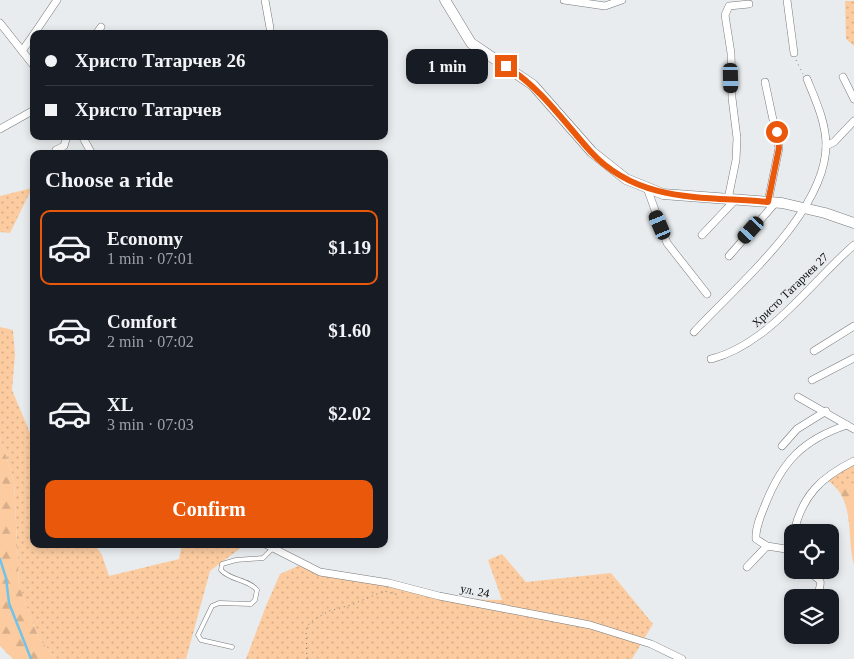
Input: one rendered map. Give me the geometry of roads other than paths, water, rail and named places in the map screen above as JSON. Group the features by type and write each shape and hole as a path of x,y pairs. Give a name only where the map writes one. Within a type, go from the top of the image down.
{"main road":[{"path":"445,0 470,44 533,85 602,162 626,179 663,194 772,202 803,208 854,223"}],"street":[{"path":"37,30 57,0"},
{"path":"266,0 270,28"},
{"path":"564,0 605,6 622,0"},
{"path":"787,0 794,53"},
{"path":"702,235 732,199 737,128 732,98 731,53 725,15 729,6 749,4"},
{"path":"0,23 30,61"},
{"path":"22,51 30,40"},
{"path":"844,76 854,99"},
{"path":"694,332 766,258 791,227 817,183 826,146 820,114 807,79"},
{"path":"729,256 772,202 779,148 765,82"},
{"path":"0,129 30,112"},
{"path":"826,146 834,142 854,121"},
{"path":"56,150 64,146 65,140"},
{"path":"647,188 667,243 707,294"},
{"name":"Христо Татарчев 27","path":"711,359 723,356 744,346 764,331 854,244"},
{"path":"814,351 854,326"},
{"path":"812,380 854,358"},
{"path":"798,397 851,427"},
{"path":"782,446 797,429 826,412"},
{"path":"784,549 767,546 756,539 756,533 771,490 782,471 798,451 814,438 851,427"},
{"path":"797,524 802,508 815,487 834,471 854,461"},
{"path":"747,567 767,546"},
{"name":"ул. 24","path":"273,548 320,572 389,583 439,596 582,623 651,644 682,659"}],"lane":[{"path":"232,647 201,640 198,635 212,606 219,603 251,604 255,600 257,590 253,585 225,574 221,570 222,564 236,560 263,558 273,548"}],"waterway":[{"path":"0,559 6,578 9,603 31,659"}]}
